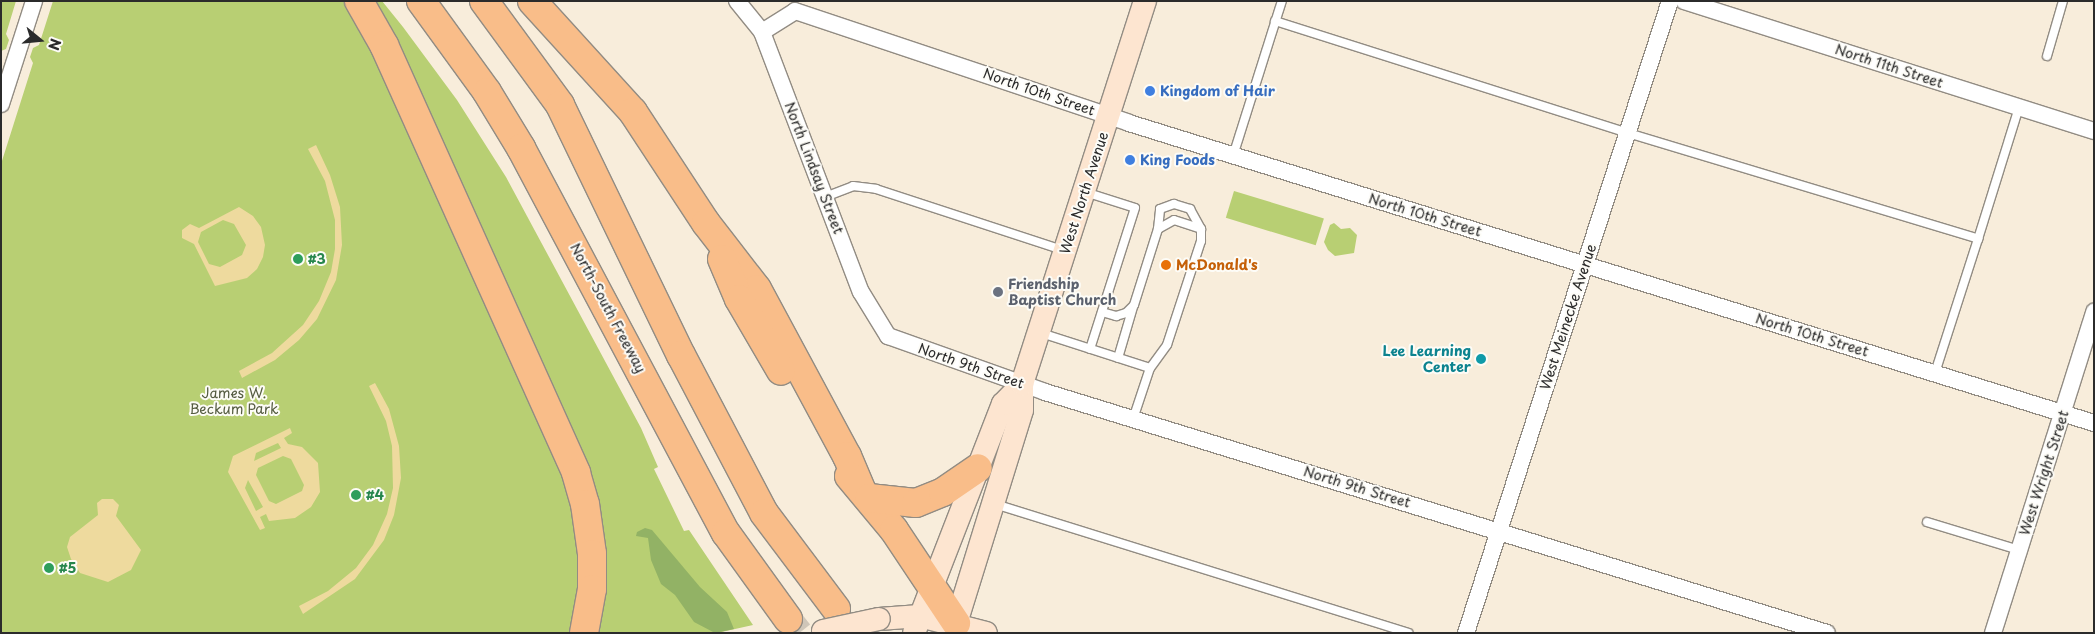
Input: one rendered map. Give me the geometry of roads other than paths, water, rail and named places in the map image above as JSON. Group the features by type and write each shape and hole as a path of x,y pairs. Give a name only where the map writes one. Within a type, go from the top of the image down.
{"highway":[{"path":"359,1 384,45 576,473 587,513 592,554 592,589 584,633"},
{"name":"North-South Freeway","path":"421,1 486,92 521,148 726,533 788,619"},
{"path":"484,1 560,105 681,355 764,513 836,609"},
{"path":"532,1 633,112 706,223 757,289 865,493 894,530 954,628"},
{"path":"865,493 916,503 943,492 978,468"}],"main road":[{"name":"West North Avenue","path":"954,628 1022,410 1022,384 1145,1"},
{"name":"West North Avenue","path":"917,624 1003,404 1022,384"},
{"path":"812,633 879,619 986,633"}],"street":[{"path":"1,104 34,1"},
{"name":"North Lindsay Street","path":"737,1 762,32 861,292 888,336"},
{"name":"West Meinecke Avenue","path":"1466,633 1670,1"},
{"name":"North 11th Street","path":"1684,1 2094,131"},
{"name":"North 10th Street","path":"762,32 796,6 1108,116 2094,423"},
{"name":"West Wright Street","path":"1993,633 2094,312"},
{"name":"North 9th Street","path":"888,336 1022,384 1828,633"}],"lane":[{"path":"1233,156 1282,1"},
{"path":"2047,56 2063,1"},
{"path":"1275,21 1628,133 1978,239"},
{"path":"1935,372 2019,107"},
{"path":"825,196 853,186 876,189 1065,250"},
{"path":"1084,192 1135,208 1090,349"},
{"path":"1118,358 1158,229 1160,209 1174,204 1190,209 1201,229 1201,241 1167,345 1150,368 1133,419"},
{"path":"1158,229 1174,220 1201,229"},
{"path":"1102,312 1116,316 1126,313 1134,305"},
{"path":"1039,332 1150,368"},
{"path":"994,503 1408,633"},
{"path":"1927,522 2019,550"}],"tunnel":[{"path":"788,619 799,633"}],"place":[{"name":"Kingdom of Hair","path":"1150,91"},
{"name":"King Foods","path":"1130,160"},
{"name":"#3","path":"298,259"},
{"name":"McDonald's","path":"1166,265"},
{"name":"Friendship Baptist Church","path":"998,292"},
{"name":"Lee Learning Center","path":"1481,359"},
{"name":"#4","path":"356,495"},
{"name":"#5","path":"49,568"}],"park label":[{"name":"James W. Beckum Park","path":"234,402"}]}
